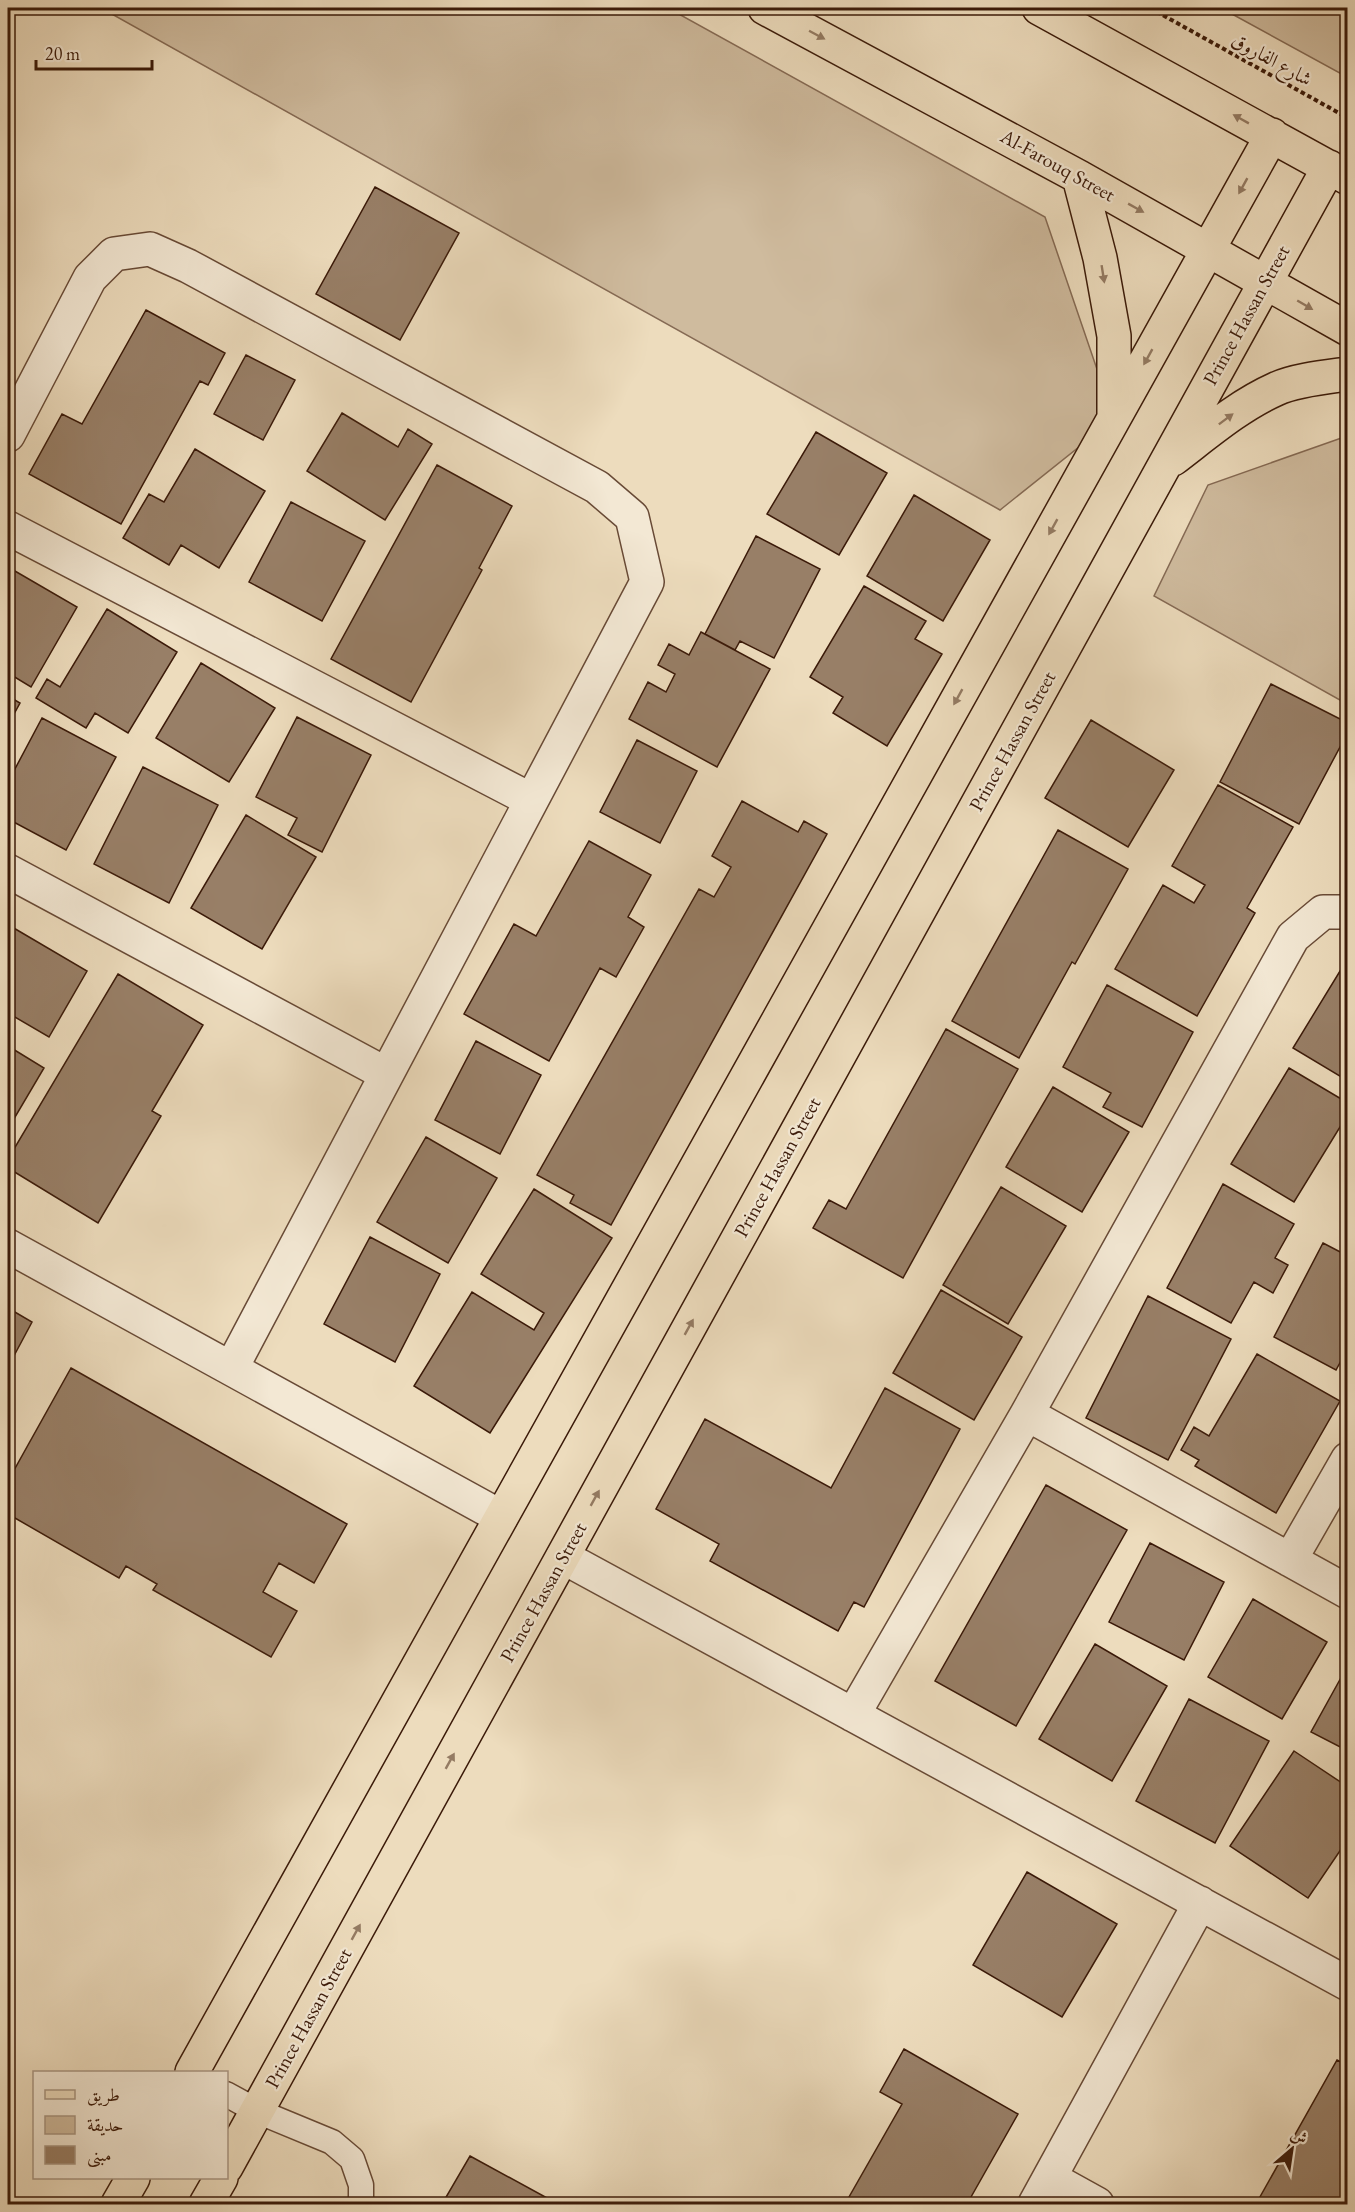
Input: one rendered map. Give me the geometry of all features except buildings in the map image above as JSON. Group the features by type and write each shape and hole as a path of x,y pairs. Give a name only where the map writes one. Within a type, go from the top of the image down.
{"main road":[{"name":"Al-Farouq Street","path":"765,8 1079,177 1347,329"},
{"path":"1039,8 1338,172"},
{"path":"193,2071 1272,135"},
{"name":"Prince Hassan Street","path":"228,2163 1265,281 1338,172"},
{"path":"1079,177 1100,258 1114,336 1114,419"},
{"path":"1162,468 1238,410 1277,388 1347,374"},
{"path":"118,2205 132,2179"},
{"path":"206,2205 220,2179"}],"street":[{"path":"8,435 90,278 114,254 150,249 198,272 597,487 632,517 647,582 231,1367"},
{"path":"8,528 531,800"},
{"path":"8,871 386,1074"},
{"path":"853,1715 1027,1414 1293,937 1323,912 1347,912"},
{"path":"8,1246 501,1517"},
{"path":"1027,1414 1347,1592"},
{"path":"1290,1560 1347,1460"},
{"path":"563,1557 1347,1984"},
{"path":"1096,2205 1042,2192 1200,1903"}],"lane":[{"path":"228,2095 257,2111 332,2142 352,2159 361,2185 361,2205"}],"path":[{"name":"شارع الفاروق","path":"1150,8 1347,118"}],"green space":[{"path":"101,8 668,8 1045,217 1114,419 1000,510"},
{"path":"1221,8 1347,8 1347,77"},
{"path":"1348,436 1347,704 1154,596 1208,485"}]}
